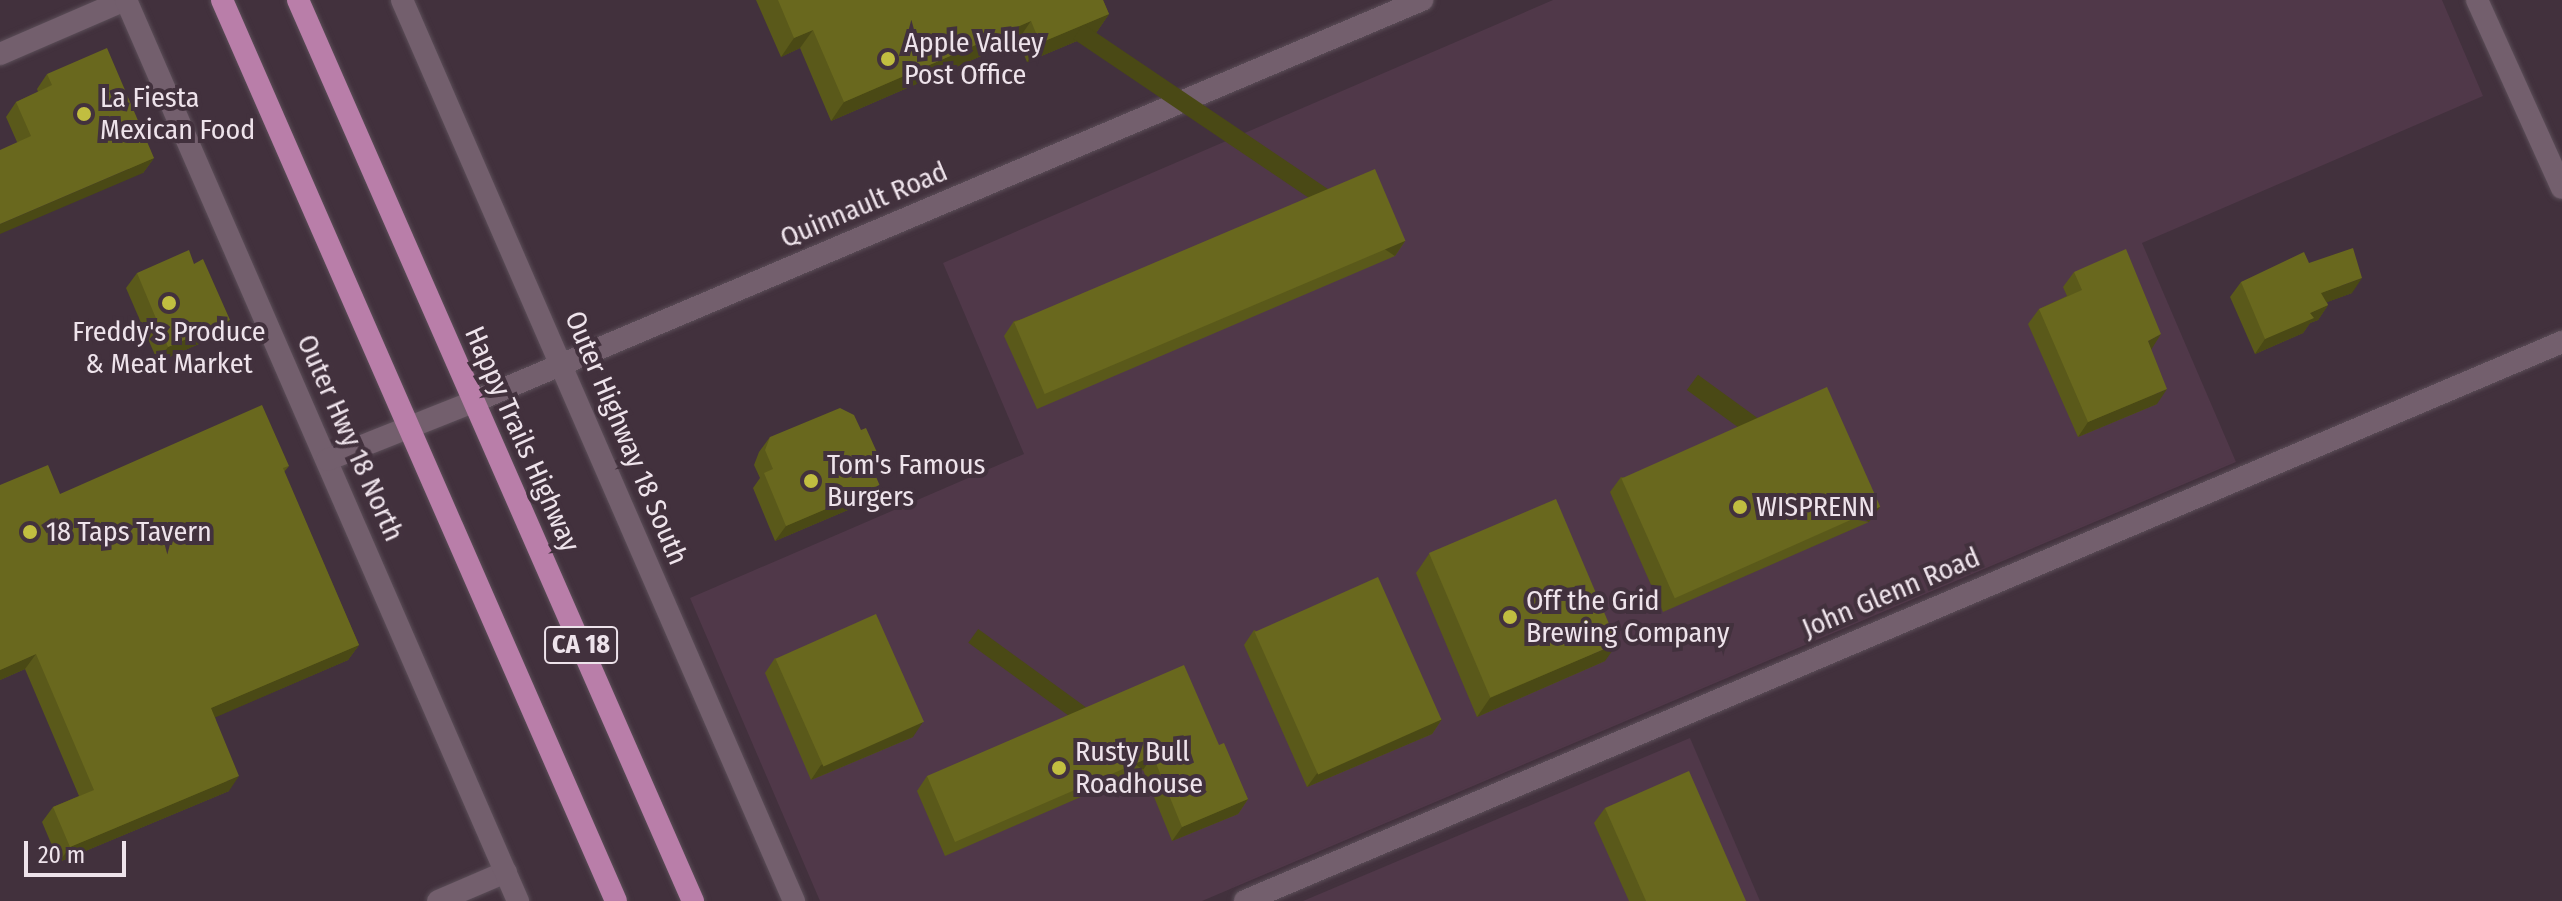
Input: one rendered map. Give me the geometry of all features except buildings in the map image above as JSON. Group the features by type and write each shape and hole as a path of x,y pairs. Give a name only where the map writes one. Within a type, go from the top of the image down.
{"main road":[{"name":"CA 18","path":"222,0 616,901"},
{"name":"Happy Trails Highway","path":"298,0 693,901"}],"street":[{"path":"0,54 125,0"},
{"name":"Outer Hwy 18 North","path":"125,0 518,901"},
{"name":"Outer Highway 18 South","path":"402,0 794,901"},
{"name":"Quinnault Road","path":"327,460 473,402 1422,0"},
{"path":"2477,0 2562,188"},
{"name":"John Glenn Road","path":"1245,901 2562,342"},
{"path":"438,901 506,872"}],"shaded area":[{"path":"1553,0 2442,0 2483,96 2142,243 2236,462 1202,901 820,901 690,598 1024,454 943,263"},
{"path":"1690,738 1760,901 1303,901"}],"place":[{"name":"Apple Valley Post Office","path":"888,59"},
{"name":"La Fiesta Mexican Food","path":"84,114"},
{"name":"Freddy's Produce & Meat Market","path":"169,303"},
{"name":"Tom's Famous Burgers","path":"811,481"},
{"name":"WISPRENN","path":"1740,507"},
{"name":"18 Taps Tavern","path":"30,532"},
{"name":"Off the Grid Brewing Company","path":"1510,617"},
{"name":"Rusty Bull Roadhouse","path":"1059,768"}]}
